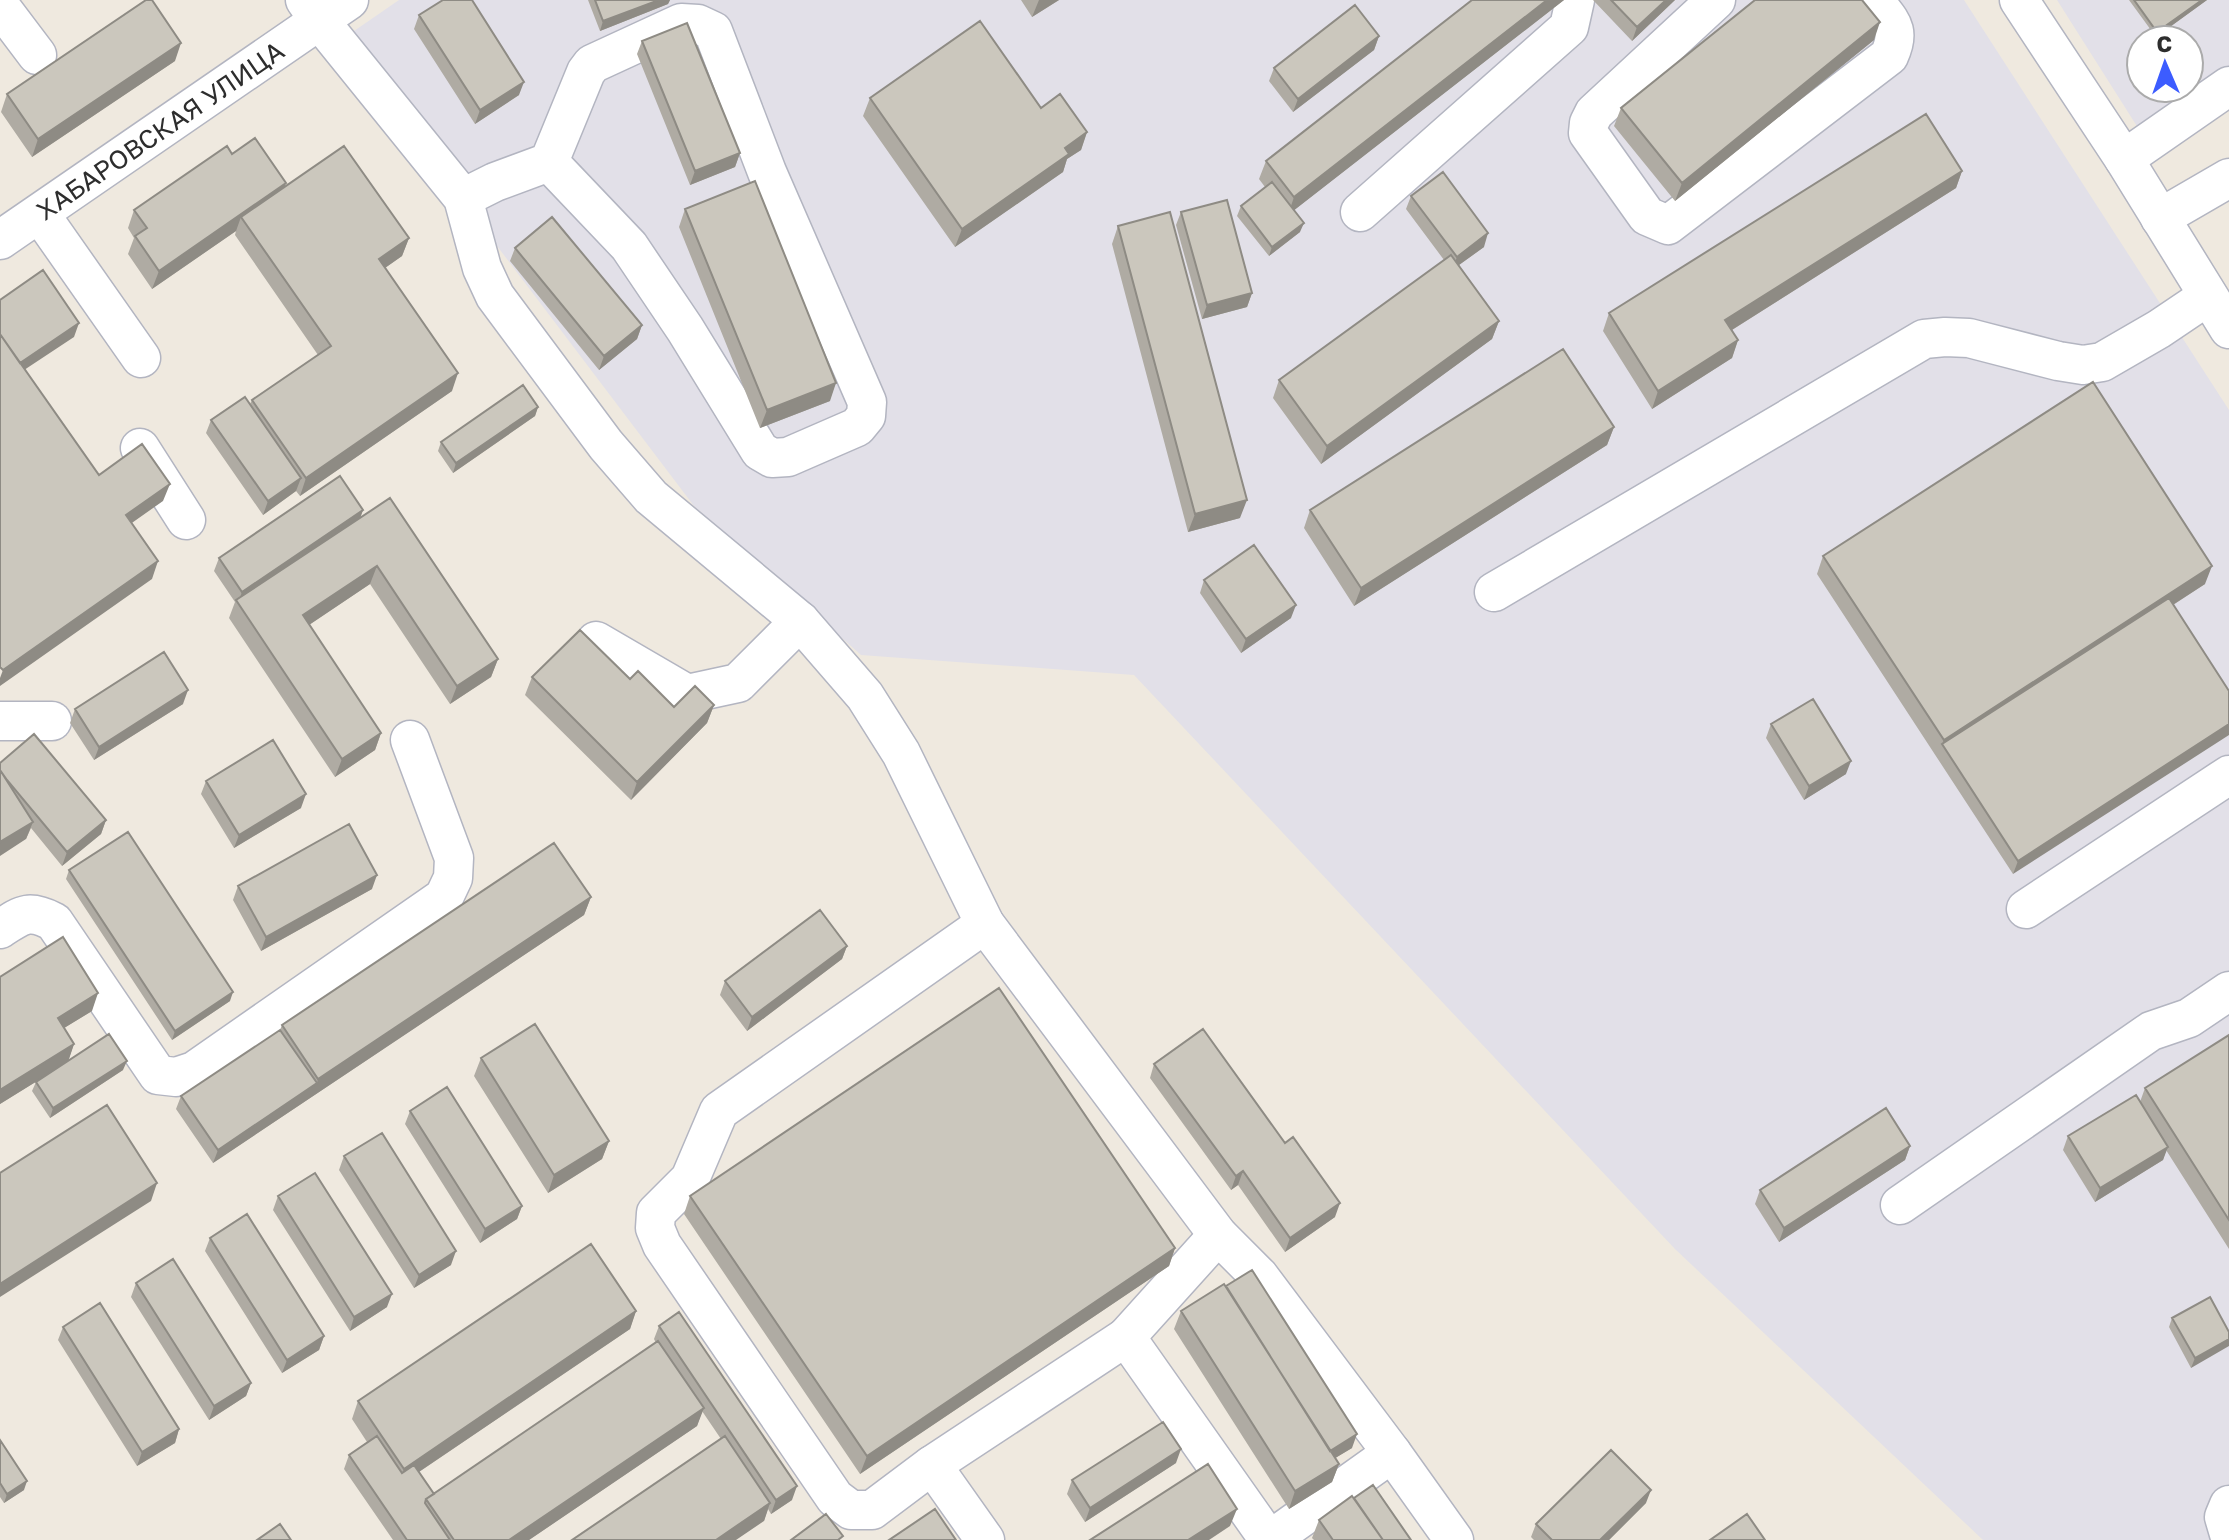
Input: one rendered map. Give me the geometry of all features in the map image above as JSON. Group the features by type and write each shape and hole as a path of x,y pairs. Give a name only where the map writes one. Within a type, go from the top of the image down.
{"street":[{"path":"1360,212 1569,27 1575,0"},
{"path":"1716,0 1594,113 1589,123 1588,133 1647,216 1668,225 1889,56 1896,41 1894,28 1874,0"},
{"path":"2019,0 2124,159 2229,329"},
{"path":"0,6 37,55"},
{"path":"325,7 463,198 482,268 495,296 606,445 651,497 800,621 865,696 901,753 985,924 1218,1235 1259,1276 1454,1540"},
{"name":"ХАБАРОВСКАЯ УЛИЦА","path":"0,240 325,7"},
{"path":"463,198 495,182 549,162 592,64 681,23 698,24 713,31 767,172 867,402 866,416 857,427 788,457 772,458 760,451 685,329 629,246 549,162"},
{"path":"2124,159 2229,86"},
{"path":"2160,218 2229,178"},
{"path":"40,214 141,358"},
{"path":"1494,592 1924,339 1969,338 2083,365 2102,362 2208,296"},
{"path":"140,448 186,520"},
{"path":"596,641 687,694 738,683 800,621"},
{"path":"0,721 52,721"},
{"path":"0,929 21,915 37,913 54,922 158,1075 176,1077 194,1071 444,897 453,878 454,858 410,740"},
{"path":"2026,909 2229,775"},
{"path":"985,924 719,1111 690,1179 656,1213 655,1228 662,1245 835,1498 851,1510 872,1510 932,1465 1126,1337 1218,1235"},
{"path":"1900,1205 2151,1031 2189,1018 2229,991"},
{"path":"1126,1337 1270,1540 1392,1453"},
{"path":"932,1465 985,1540"},
{"path":"2229,1505 2224,1517 2229,1534"}],"shaded area":[{"path":"399,0 1964,0 2229,410 2229,1540 1983,1540 1675,1249 1134,675 861,655 694,506 341,40"},
{"path":"2057,0 2229,0 2229,96 2152,150"}],"building":[{"path":"146,0 152,0 181,43 38,139 7,94"},
{"path":"443,0 472,0 524,82 480,110 419,15"},
{"path":"595,0 659,0 603,21"},
{"path":"1472,0 1547,0 1294,197 1266,161"},
{"path":"1611,0 1666,0 1637,27"},
{"path":"1755,0 1862,0 1880,22 1682,183 1621,108"},
{"path":"2134,0 2202,0 2168,24 2151,24"},
{"path":"1355,5 1379,36 1298,99 1274,68"},
{"path":"980,21 1041,108 1060,94 1087,132 1065,148 1069,154 962,229 870,98"},
{"path":"687,23 740,153 695,171 642,41"},
{"path":"1926,114 1962,171 1725,320 1738,340 1658,391 1609,313"},
{"path":"255,138 286,183 159,271 135,236 147,228 134,210 227,146 232,154"},
{"path":"344,146 409,238 379,259 458,373 306,478 252,400 331,346 241,217"},
{"path":"1443,172 1488,233 1457,257 1411,196"},
{"path":"755,181 836,383 767,410 685,209"},
{"path":"1272,182 1304,223 1272,247 1241,206"},
{"path":"1227,200 1252,293 1207,305 1181,212"},
{"path":"1170,212 1247,500 1195,514 1118,226"},
{"path":"552,217 642,325 604,356 515,248"},
{"path":"1451,255 1499,321 1327,446 1279,380"},
{"path":"43,270 79,323 20,363 0,334 0,300"},
{"path":"0,334 99,475 142,444 170,484 126,515 158,561 3,670 0,667"},
{"path":"1563,349 1614,427 1361,588 1310,510"},
{"path":"2093,382 2212,566 1944,740 1823,556"},
{"path":"523,385 538,407 456,463 441,442"},
{"path":"245,397 301,478 268,501 211,420"},
{"path":"340,476 363,510 242,592 219,558"},
{"path":"390,498 498,659 457,686 377,566 303,615 381,733 342,759 236,600"},
{"path":"1254,545 1296,605 1246,639 1204,580"},
{"path":"2169,598 2229,691 2229,724 2018,861 1942,744"},
{"path":"580,630 630,679 638,671 674,707 695,686 714,705 637,782 532,677"},
{"path":"164,652 188,690 99,747 75,709"},
{"path":"1813,699 1851,761 1809,786 1771,724"},
{"path":"34,734 106,820 67,852 0,770 0,763"},
{"path":"273,740 306,794 239,835 206,781"},
{"path":"0,770 33,822 0,842"},
{"path":"349,824 377,875 266,937 238,886"},
{"path":"128,832 233,992 175,1031 69,870"},
{"path":"554,843 591,897 318,1079 282,1025"},
{"path":"820,910 847,946 752,1017 725,981"},
{"path":"63,937 98,993 58,1018 74,1044 0,1090 0,977"},
{"path":"999,988 1175,1248 867,1456 690,1196"},
{"path":"535,1024 609,1141 554,1175 481,1058"},
{"path":"1203,1029 1285,1143 1293,1137 1340,1203 1290,1238 1243,1171 1236,1176 1154,1064"},
{"path":"280,1030 317,1083 218,1150 181,1096"},
{"path":"109,1034 127,1061 53,1108 36,1082"},
{"path":"2229,1035 2229,1220 2145,1088"},
{"path":"447,1087 522,1206 485,1229 410,1111"},
{"path":"2136,1095 2168,1147 2100,1188 2068,1136"},
{"path":"107,1105 157,1183 0,1284 0,1173"},
{"path":"1886,1108 1910,1146 1784,1228 1760,1190"},
{"path":"382,1133 456,1251 419,1275 344,1156"},
{"path":"315,1173 392,1294 354,1317 278,1196"},
{"path":"247,1214 324,1336 287,1360 210,1238"},
{"path":"591,1244 636,1311 404,1469 358,1401"},
{"path":"173,1259 251,1383 214,1406 136,1283"},
{"path":"1252,1270 1357,1434 1330,1451 1226,1286"},
{"path":"1224,1284 1339,1464 1295,1491 1181,1311"},
{"path":"2210,1297 2229,1332 2229,1339 2195,1358 2172,1318"},
{"path":"100,1303 179,1429 142,1452 63,1327"},
{"path":"679,1312 797,1486 776,1500 659,1326"},
{"path":"658,1341 704,1408 509,1540 454,1540 426,1499"},
{"path":"1163,1422 1181,1449 1090,1508 1072,1480"},
{"path":"377,1436 402,1473 414,1465 434,1494 425,1503 450,1540 407,1540 349,1455"},
{"path":"725,1436 770,1503 716,1540 572,1540"},
{"path":"0,1440 27,1481 7,1494 0,1483"},
{"path":"1611,1450 1651,1490 1600,1540 1552,1540 1536,1524"},
{"path":"1208,1464 1237,1509 1188,1540 1090,1540"},
{"path":"1373,1485 1411,1540 1383,1540 1354,1498"},
{"path":"1352,1496 1383,1540 1333,1540 1319,1520"},
{"path":"935,1509 956,1540 889,1540"},
{"path":"826,1514 843,1536 838,1540 791,1540"},
{"path":"1747,1514 1765,1540 1710,1540"},
{"path":"280,1524 291,1540 257,1540"}]}
